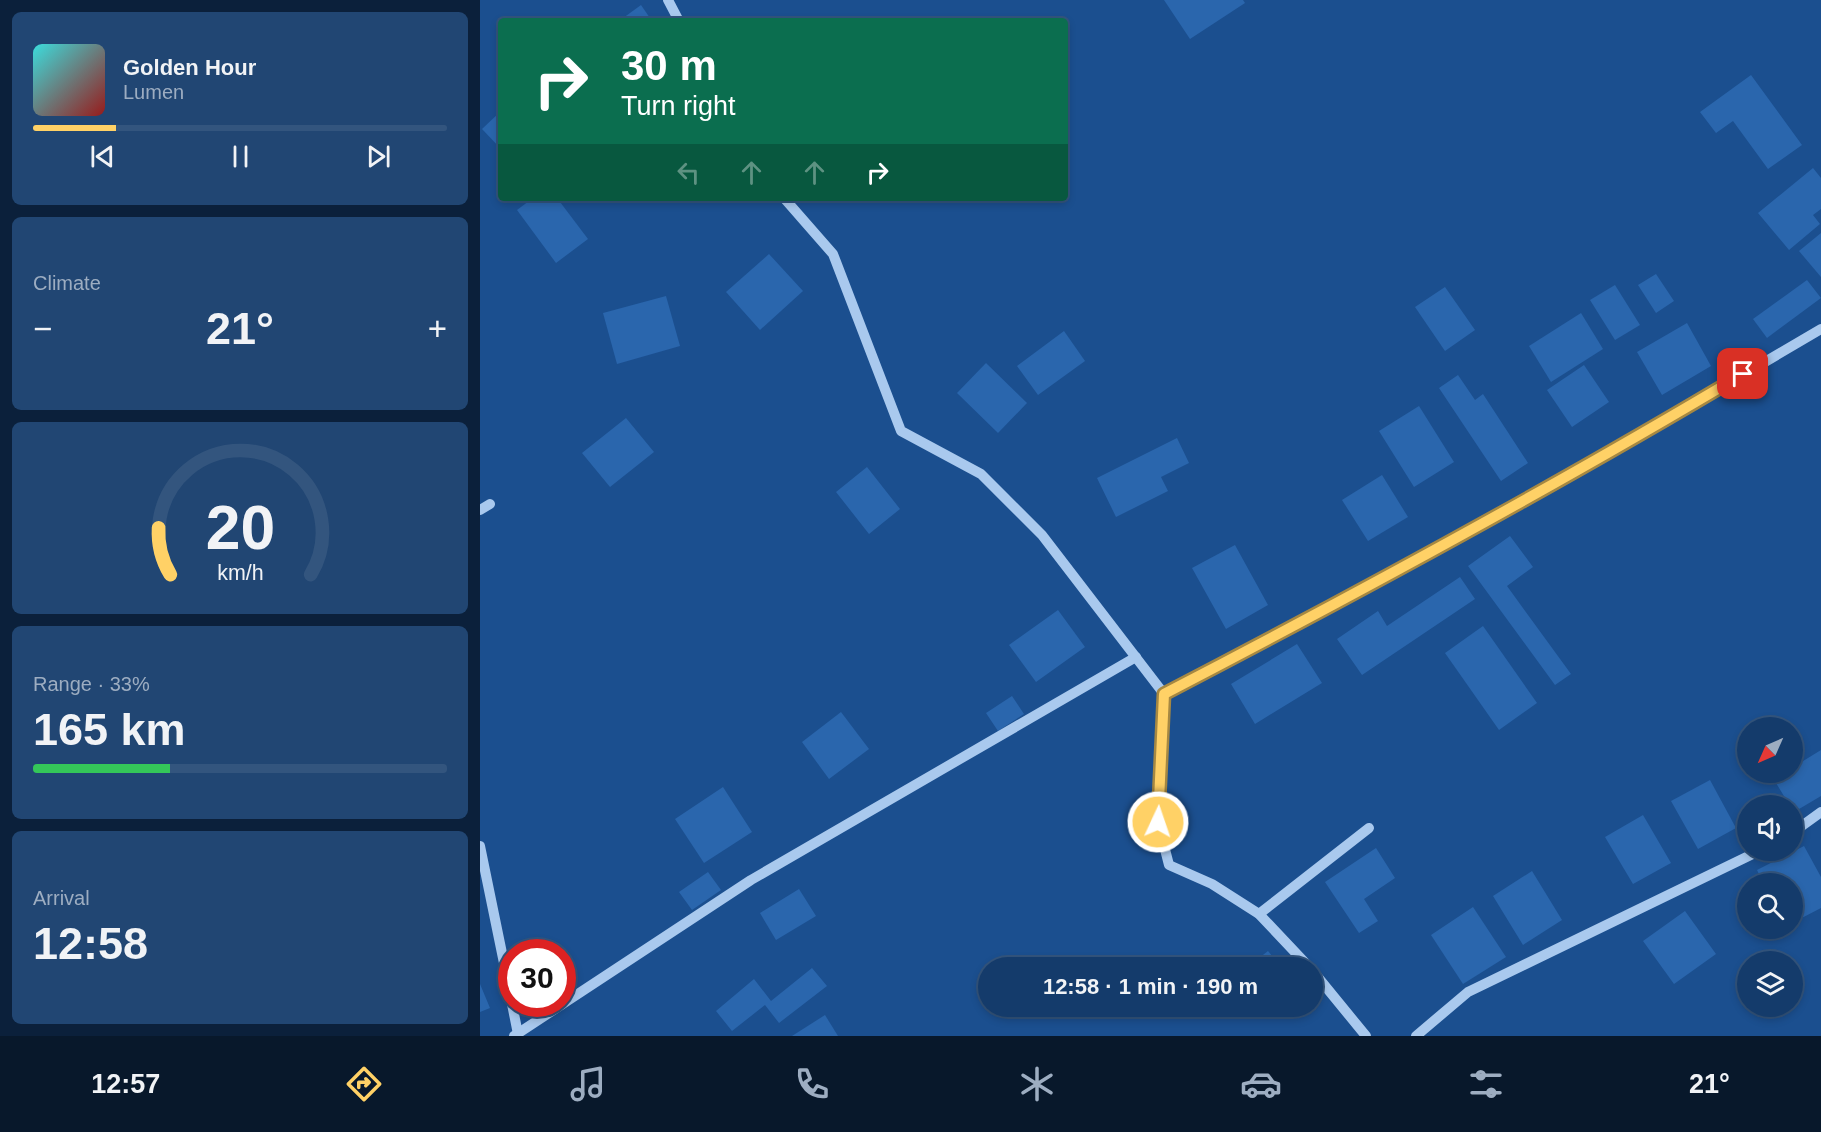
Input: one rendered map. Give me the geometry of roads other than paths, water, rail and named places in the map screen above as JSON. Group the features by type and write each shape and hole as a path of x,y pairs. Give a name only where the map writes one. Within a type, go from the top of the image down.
{"street":[{"path":"668,0 678,18"},
{"path":"787,201 833,254 902,431 981,474 1042,535 1164,694 1158,822 1169,866 1212,884 1259,914 1300,957"},
{"path":"1164,694 1607,455 1821,328"},
{"path":"480,510 490,504"},
{"path":"514,1017 516,1035 751,880 1136,657"},
{"path":"1803,825 1821,812"},
{"path":"1259,914 1369,828"},
{"path":"480,846 499,939"},
{"path":"1416,1036 1468,992 1738,861"},
{"path":"1323,984 1366,1036"}]}
